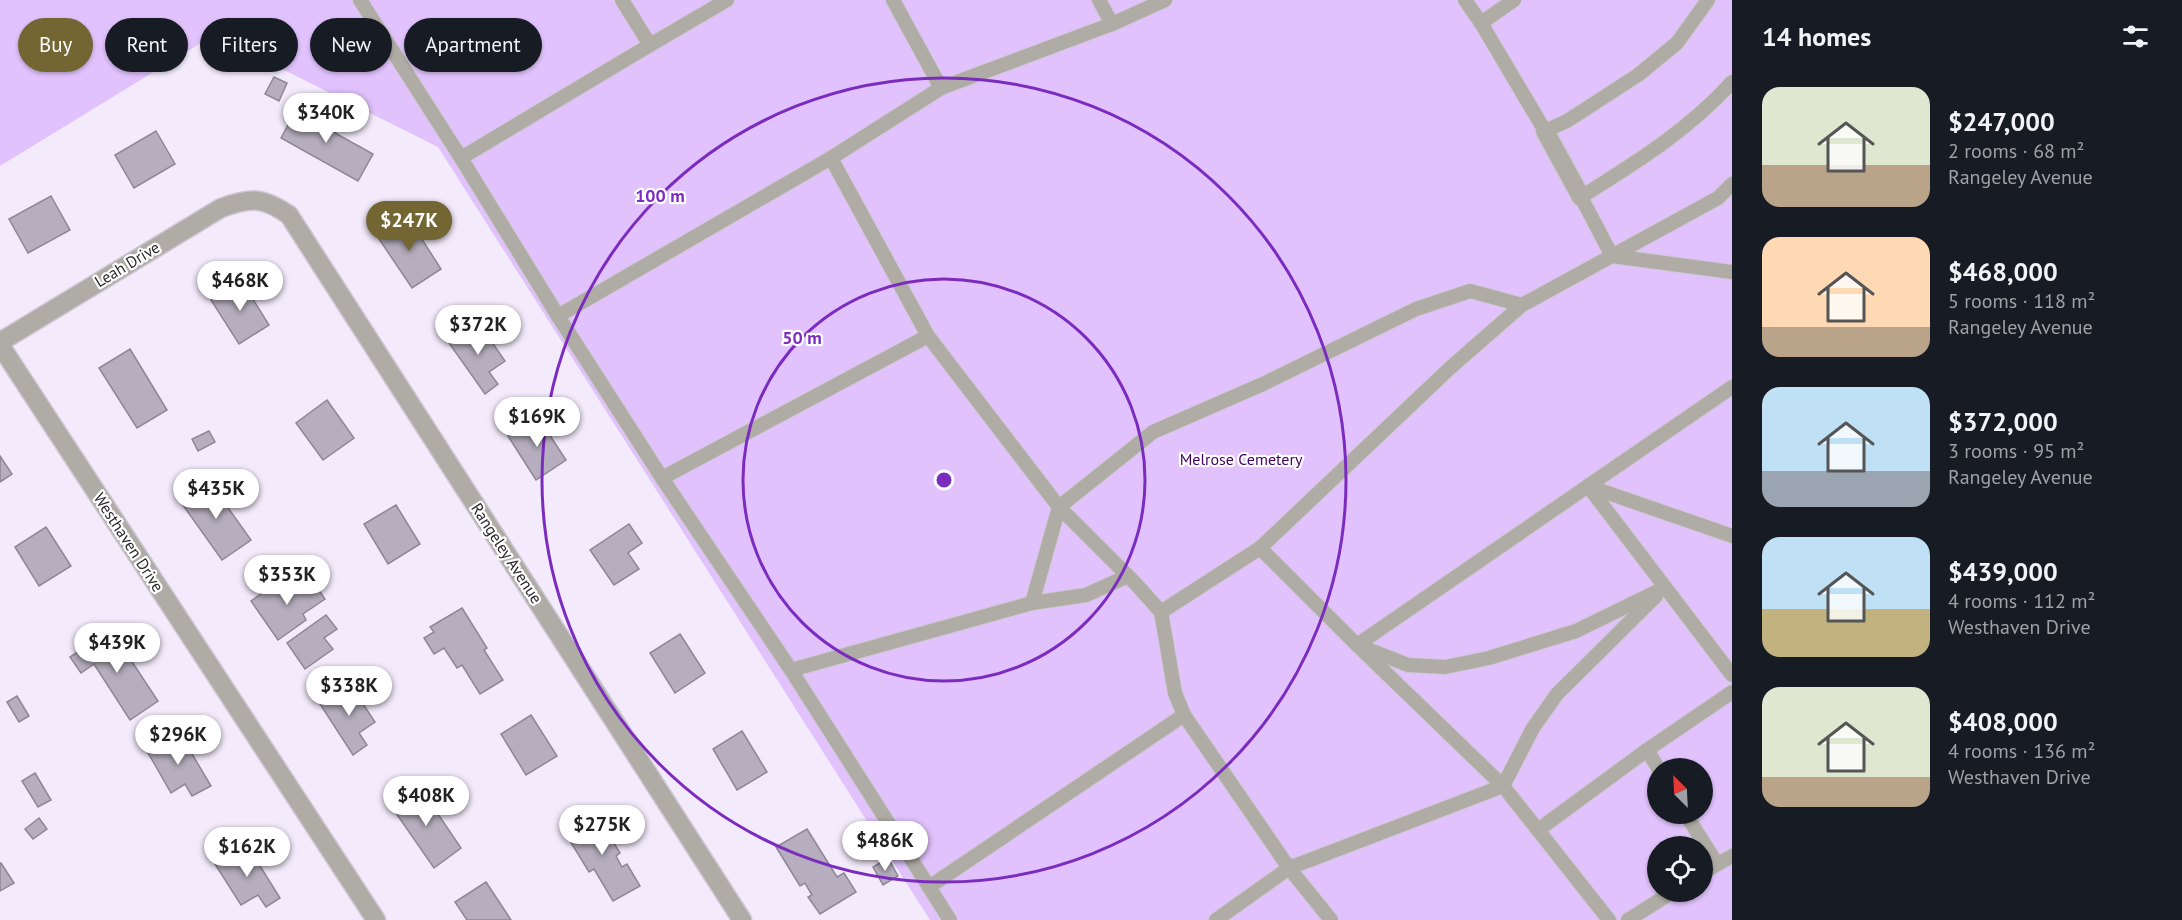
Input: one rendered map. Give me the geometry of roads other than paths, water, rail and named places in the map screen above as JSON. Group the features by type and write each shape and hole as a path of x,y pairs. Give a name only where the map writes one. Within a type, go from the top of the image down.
{"street":[{"path":"1545,131 1581,197"},
{"name":"Leah Drive","path":"0,343 205,217 242,201 259,200"},
{"name":"Rangeley Avenue","path":"259,200 274,204 289,215 302,232 742,920"},
{"name":"Westhaven Drive","path":"0,343 376,920"}],"lane":[{"path":"360,0 558,316 662,478 791,670 950,920"},
{"path":"622,0 650,45"},
{"path":"461,158 728,0"},
{"path":"893,0 941,88"},
{"path":"1099,0 1112,24"},
{"path":"558,316 831,158 941,88 1112,24 1165,0"},
{"path":"1465,0 1545,131 1567,121 1638,75 1677,43 1708,0"},
{"path":"1480,23 1514,0"},
{"path":"1612,256 1581,197 1658,149 1717,99 1732,82"},
{"path":"831,158 928,336 1059,507 1161,612 1175,693 1184,715 1290,867 1331,920"},
{"path":"1161,612 1260,548 1450,368 1522,305 1718,198 1732,184"},
{"path":"1612,256 1732,272"},
{"path":"1032,603 1059,507 1153,432 1263,384 1416,309 1470,291 1522,305"},
{"path":"662,478 928,336"},
{"path":"1357,645 1732,387"},
{"path":"1587,486 1732,536"},
{"path":"1587,486 1732,675"},
{"path":"1260,548 1503,786 1609,920"},
{"path":"791,670 1032,603 1086,595 1128,576"},
{"path":"1357,645 1408,665 1445,667 1489,658 1576,631 1664,588"},
{"path":"1216,920 1290,867 1503,786 1533,728 1557,694 1664,588"},
{"path":"1538,830 1647,750 1732,692"},
{"path":"929,887 1184,715"},
{"path":"1647,750 1652,758"},
{"path":"1692,824 1717,864"},
{"path":"1713,866 1732,856"},
{"path":"1628,920 1657,902"}],"park label":[{"name":"Melrose Cemetery","path":"1241,459"}]}
